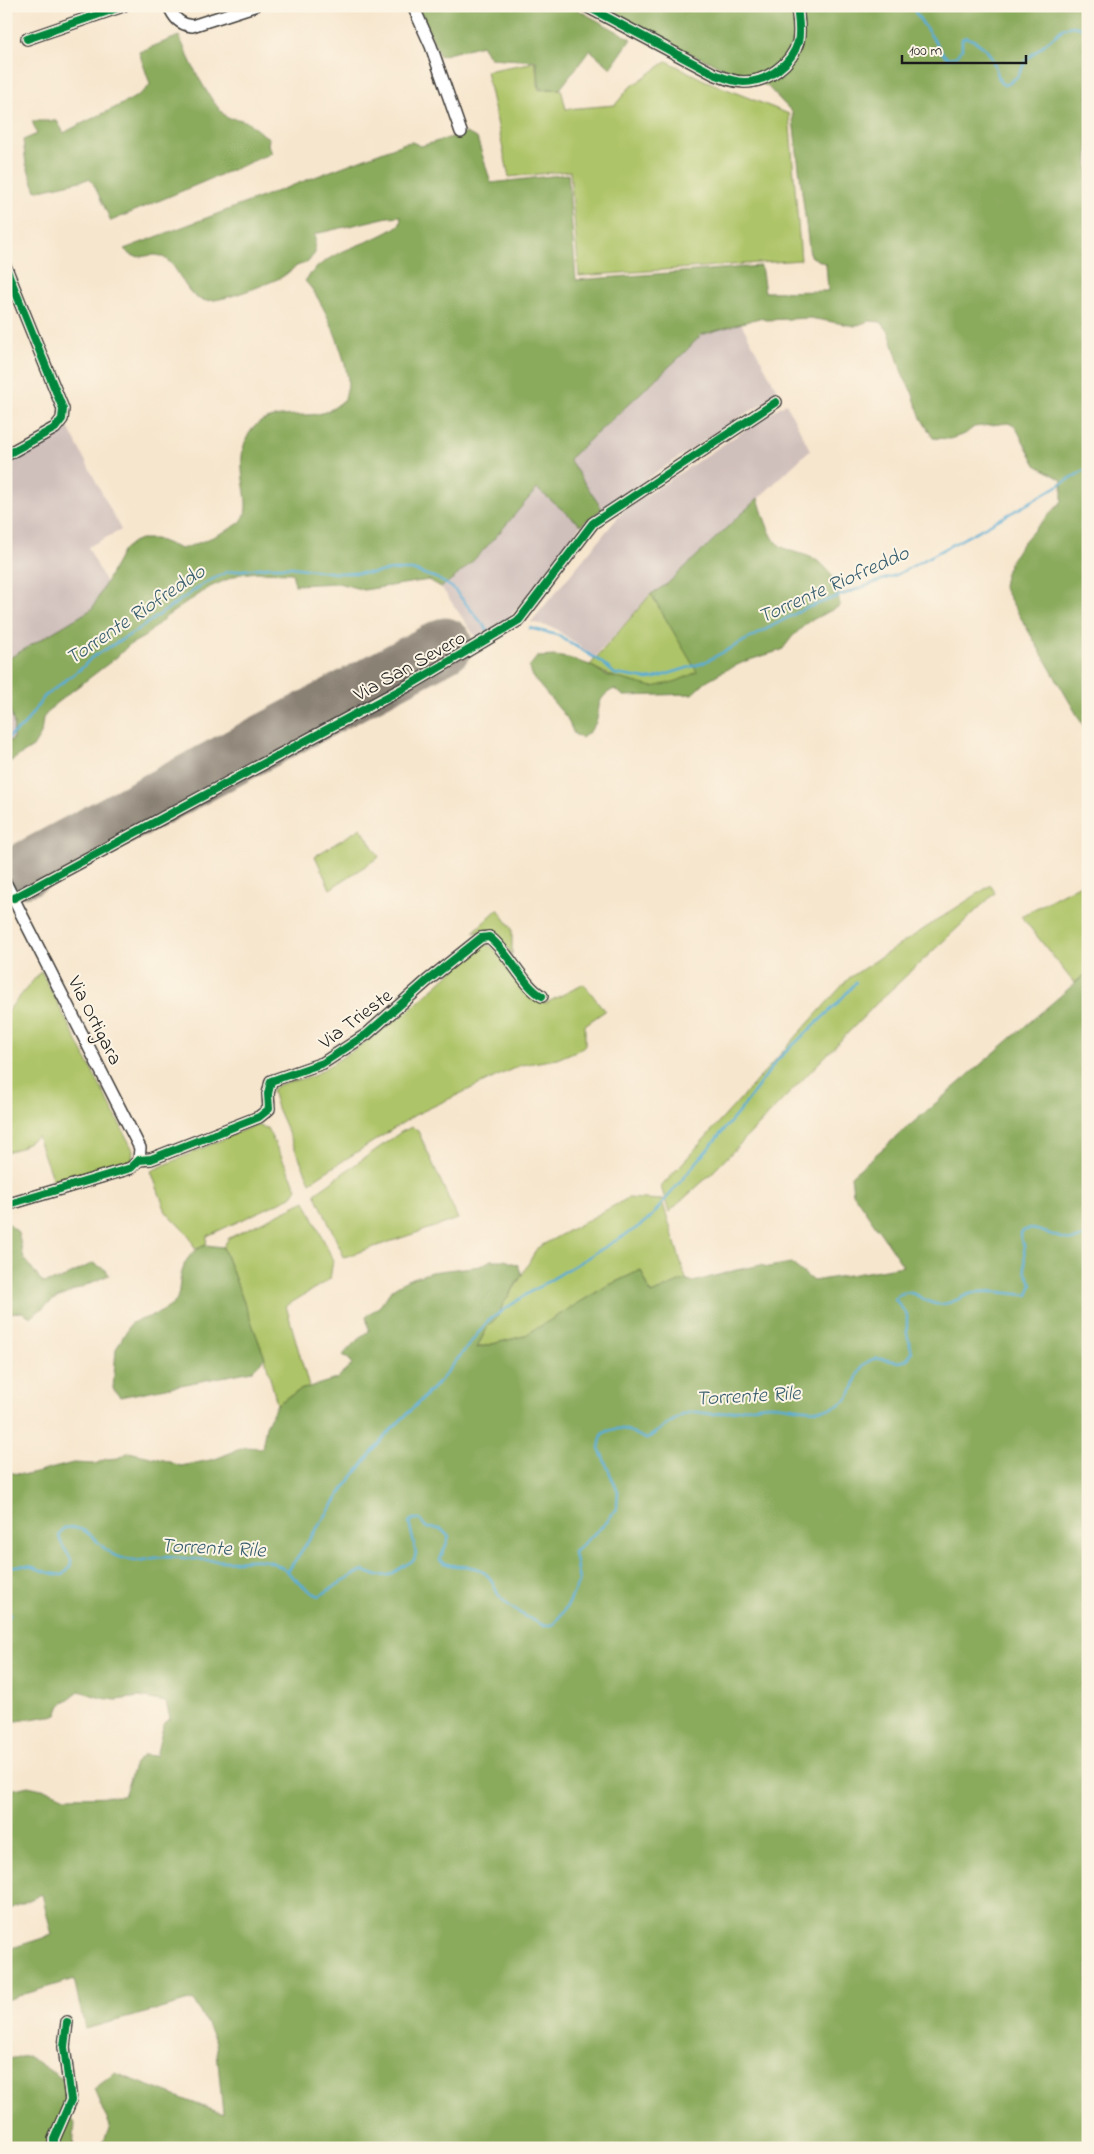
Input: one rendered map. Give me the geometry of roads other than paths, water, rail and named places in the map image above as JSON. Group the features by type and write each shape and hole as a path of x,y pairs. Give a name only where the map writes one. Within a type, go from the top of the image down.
{"street":[{"path":"27,39 123,6"},
{"path":"169,6 177,20 184,25 192,26 254,6"},
{"path":"412,6 431,46 461,132"},
{"path":"586,6 672,53 724,78 746,82 757,80 777,71 795,50 799,34 797,6"},
{"path":"6,268 63,409 62,419 55,428 6,456"},
{"name":"Via San Severo","path":"14,898 413,683 520,620 593,522 776,402"},
{"path":"6,884 14,898"},
{"name":"Via Ortigara","path":"14,898 140,1148 140,1160"},
{"name":"Via Trieste","path":"6,1205 131,1168 140,1160 151,1160 259,1117 269,1109 268,1094 271,1081 323,1063 367,1034 427,981 481,938 489,937 498,944 532,989 542,996"},
{"path":"54,2148 54,2139 71,2100 64,2047 67,2022"}],"waterway":[{"path":"916,6 915,12 944,55 948,58 956,57 962,49 962,39 966,37 981,45 990,55 1000,82 1004,85 1018,76 1027,59 1064,28 1073,26 1088,30"},
{"name":"Torrente Riofreddo","path":"530,628 557,635 600,661 615,674 647,679 655,678 703,663 804,609 898,574 1022,507 1088,468"},
{"name":"Torrente Riofreddo","path":"6,739 24,725 44,697 83,667 91,658 136,631 205,583 227,572 268,567 291,567 336,573 412,570 436,578 453,588 490,633"},
{"path":"288,1571 347,1484 386,1435 440,1381 488,1321 524,1296 650,1218 743,1107 778,1059 837,1004 856,982"},
{"name":"Torrente Rile","path":"6,1568 30,1566 63,1575 69,1569 71,1559 60,1541 59,1535 64,1528 74,1528 88,1533 112,1554 133,1561 163,1557 216,1561 262,1560 271,1562 285,1570 304,1587 319,1596 353,1575 364,1571 377,1576 389,1575 414,1560 416,1553 409,1522 413,1519 419,1519 427,1528 441,1529 449,1537 440,1560 449,1565 480,1570 489,1577 500,1597 515,1610 545,1626 554,1624 568,1605 579,1581 574,1552 607,1522 617,1507 618,1492 599,1448 602,1434 614,1429 624,1429 646,1439 683,1415 692,1412 713,1414 770,1405 819,1410 834,1407 848,1397 859,1372 869,1361 874,1359 903,1361 912,1352 907,1334 907,1315 895,1299 900,1294 915,1294 936,1304 951,1302 969,1294 980,1292 1028,1295 1032,1284 1025,1271 1024,1245 1021,1240 1021,1233 1031,1229 1073,1240 1088,1234"},
{"name":"Torrente Rile","path":"6,1610 10,1615 6,1622"}]}
